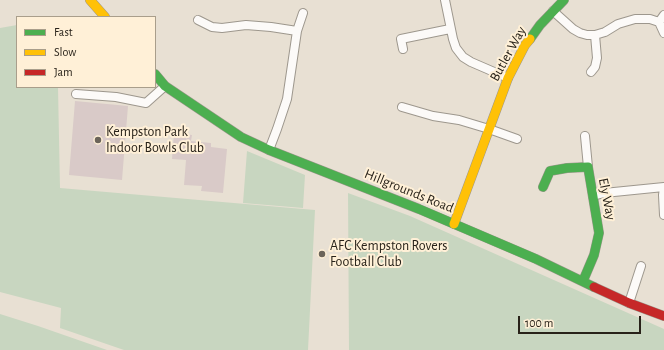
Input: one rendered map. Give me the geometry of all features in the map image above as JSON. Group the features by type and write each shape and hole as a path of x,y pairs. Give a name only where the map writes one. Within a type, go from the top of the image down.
{"street":[{"path":"90,0 104,16"},
{"path":"445,0 450,29 456,48 471,62 508,78"},
{"name":"Butler Way","path":"454,224 508,78 525,45 540,25 564,0"},
{"path":"553,11 580,33 587,35 595,35 605,32 618,24 635,19 662,18 664,33"},
{"path":"269,150 287,99 297,31 303,13"},
{"path":"198,20 212,27 222,28 246,25 297,31"},
{"path":"403,49 401,39 450,29"},
{"path":"595,35 597,58 596,70"},
{"name":"Hillgrounds Road","path":"156,75 165,86 241,137 269,150 419,209 583,280 629,303 664,316"},
{"path":"76,94 116,97 146,103 165,86"},
{"path":"402,107 433,116 459,120 489,128 517,139"},
{"name":"Ely Way","path":"583,280 594,255 599,233 584,136"},
{"name":"Ely Way","path":"544,187 550,171 588,167"},
{"path":"593,196 604,193 664,188 664,215"},
{"path":"629,303 641,266"}],"green space":[{"path":"16,25 16,88 58,88 60,188 315,210 308,350 124,350 60,328 61,308 0,292 0,28"},
{"path":"247,151 305,175 303,208 243,203"},
{"path":"348,193 410,216 664,329 664,350 349,350"},
{"path":"0,314 38,326 107,350 0,350"}],"building":[{"name":"Kempston Park Indoor Bowls Club","path":"75,101 128,106 122,180 69,175"},
{"path":"174,133 192,135 191,141 211,143 211,147 227,149 223,193 201,191 202,186 184,185 186,160 172,159"}],"traffic: fast":[{"path":"530,39 540,25 564,0"},
{"path":"156,75 165,86 241,137 269,150 419,209 536,259 594,287"},
{"path":"543,187 550,171 567,168 588,167 599,233 594,255 583,281"}],"traffic: slow":[{"path":"90,0 104,16"},
{"path":"454,224 508,78 525,45 530,39"}],"traffic: jam":[{"path":"594,287 629,303 664,316"}],"place":[{"name":"Kempston Park Indoor Bowls Club","path":"98,140"},
{"name":"AFC Kempston Rovers Football Club","path":"322,254"}]}
